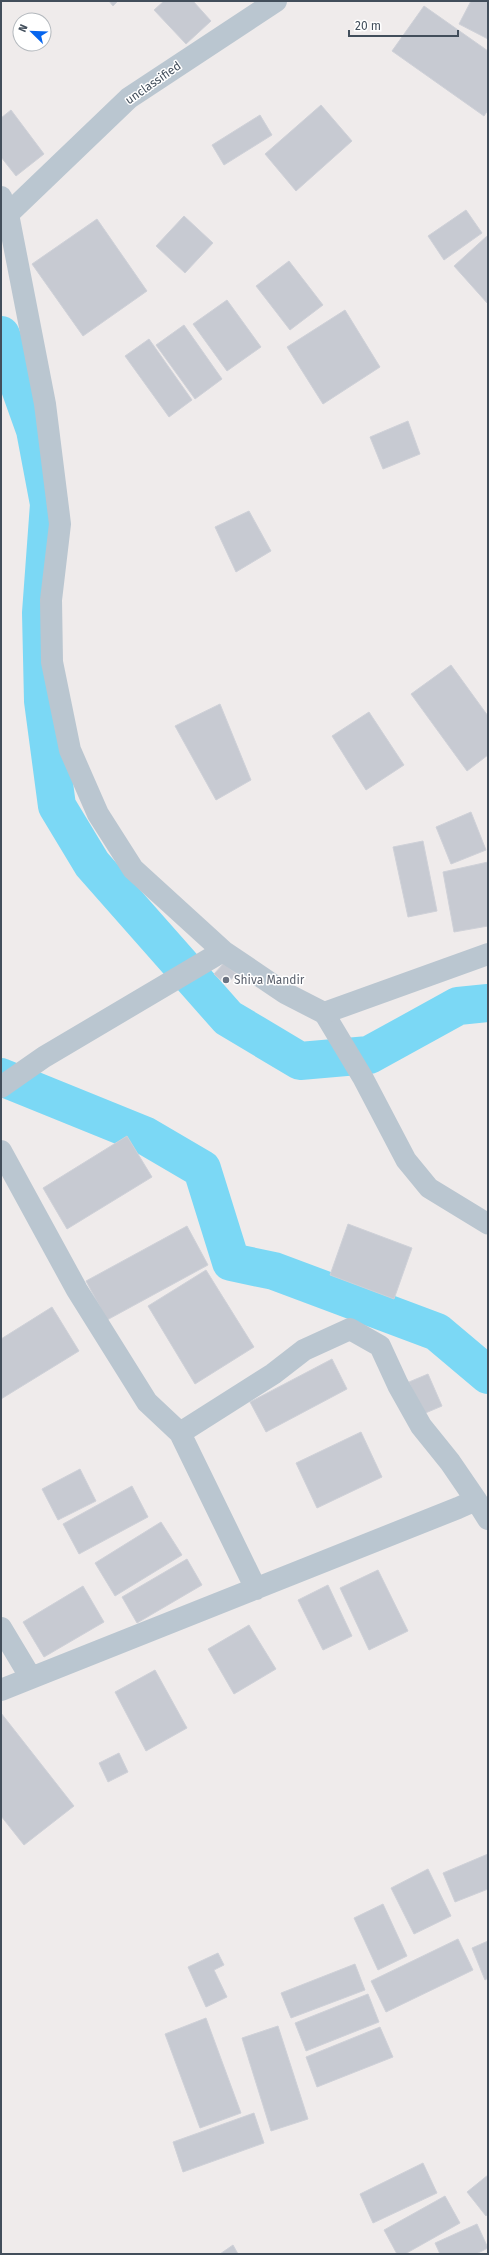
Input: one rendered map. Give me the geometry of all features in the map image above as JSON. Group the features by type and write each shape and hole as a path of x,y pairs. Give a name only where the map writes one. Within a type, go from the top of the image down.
{"street":[{"name":"unclassified","path":"4,206 129,98 276,1"},
{"path":"4,206 45,404 60,524 51,600 52,662 70,750 98,814 133,869 217,956 324,1013 488,954"},
{"path":"1,1087 44,1056 217,956"},
{"path":"1,1151 77,1290 143,1396 147,1402 180,1433 256,1589"},
{"path":"180,1433 273,1374 304,1350 350,1329 380,1346 398,1385 421,1426 450,1462 488,1519"},
{"path":"1,1690 476,1500"},
{"path":"1,1628 31,1678"}],"lane":[{"path":"324,1013 363,1078 406,1160 429,1188 488,1224"}],"building":[{"path":"109,1 118,1 113,6"},
{"path":"164,1 193,1 211,21 186,44 154,10"},
{"path":"471,1 488,1 488,39 459,24"},
{"path":"424,6 488,51 488,110 484,116 392,51"},
{"path":"321,105 352,141 296,191 265,154"},
{"path":"11,110 44,154 16,176 1,157 1,118"},
{"path":"260,115 272,135 224,165 212,145"},
{"path":"466,210 482,233 444,260 428,236"},
{"path":"184,216 213,243 185,273 156,246"},
{"path":"97,219 147,291 83,336 32,264"},
{"path":"487,236 488,237 488,304 454,266"},
{"path":"289,261 323,305 290,330 256,286"},
{"path":"227,300 261,347 227,371 193,324"},
{"path":"345,310 380,367 323,404 287,347"},
{"path":"184,325 222,379 195,399 156,345"},
{"path":"149,339 192,400 169,417 125,356"},
{"path":"408,421 420,454 383,469 370,437"},
{"path":"249,511 271,551 236,572 215,527"},
{"path":"451,665 488,716 488,755 467,771 411,694"},
{"path":"220,704 251,780 216,800 175,726"},
{"path":"369,712 404,765 366,790 332,736"},
{"path":"471,812 486,850 451,864 436,827"},
{"path":"423,841 437,911 408,917 393,847"},
{"path":"488,862 488,926 454,932 443,872"},
{"name":"Shiva Mandir","path":"224,963 236,974 226,985 214,974"},
{"path":"127,1136 152,1177 67,1229 43,1188"},
{"path":"348,1224 412,1248 394,1299 330,1275"},
{"path":"187,1226 208,1265 107,1320 86,1281"},
{"path":"206,1270 254,1347 195,1384 148,1306"},
{"path":"52,1307 79,1351 1,1399 1,1339"},
{"path":"332,1359 347,1389 266,1432 250,1402"},
{"path":"428,1374 442,1406 423,1414 409,1382"},
{"path":"361,1432 382,1477 317,1508 296,1463"},
{"path":"80,1469 96,1501 58,1520 42,1489"},
{"path":"132,1486 148,1517 79,1554 63,1524"},
{"path":"161,1522 182,1555 115,1596 95,1563"},
{"path":"187,1559 202,1585 137,1623 122,1597"},
{"path":"378,1570 408,1631 369,1650 340,1588"},
{"path":"328,1585 352,1636 323,1650 298,1600"},
{"path":"83,1586 104,1622 44,1657 23,1622"},
{"path":"249,1625 276,1669 234,1694 208,1649"},
{"path":"155,1670 187,1728 146,1751 115,1692"},
{"path":"1,1713 74,1806 24,1845 1,1816"},
{"path":"119,1753 128,1772 108,1782 99,1763"},
{"path":"488,1854 488,1889 455,1902 443,1873"},
{"path":"428,1869 451,1916 414,1934 391,1888"},
{"path":"383,1904 407,1956 378,1970 354,1918"},
{"path":"458,1939 473,1970 386,2012 371,1981"},
{"path":"488,1941 488,1978 485,1980 472,1948"},
{"path":"218,1953 224,1965 214,1970 227,1997 206,2007 188,1967"},
{"path":"355,1964 365,1990 291,2018 281,1993"},
{"path":"368,1994 379,2022 306,2051 295,2023"},
{"path":"206,2018 241,2113 200,2128 165,2034"},
{"path":"278,2026 308,2119 271,2131 242,2038"},
{"path":"380,2027 393,2057 317,2087 306,2057"},
{"path":"254,2113 264,2143 183,2172 173,2142"},
{"path":"423,2163 437,2193 373,2223 360,2194"},
{"path":"488,2175 488,2214 486,2216 467,2192"},
{"path":"445,2196 460,2223 405,2254 397,2254 384,2230"},
{"path":"477,2224 488,2248 476,2254 440,2254 435,2243"},
{"path":"233,2245 238,2254 220,2254"}],"waterway":[{"path":"1,335 35,430 49,504 41,613 43,701 57,806 92,864 228,1018 300,1061 369,1055 458,1006 488,1003"},
{"path":"1,1077 144,1135 202,1169 231,1262 274,1271 437,1332 488,1375"}],"place":[{"name":"Shiva Mandir","path":"226,980"}]}
